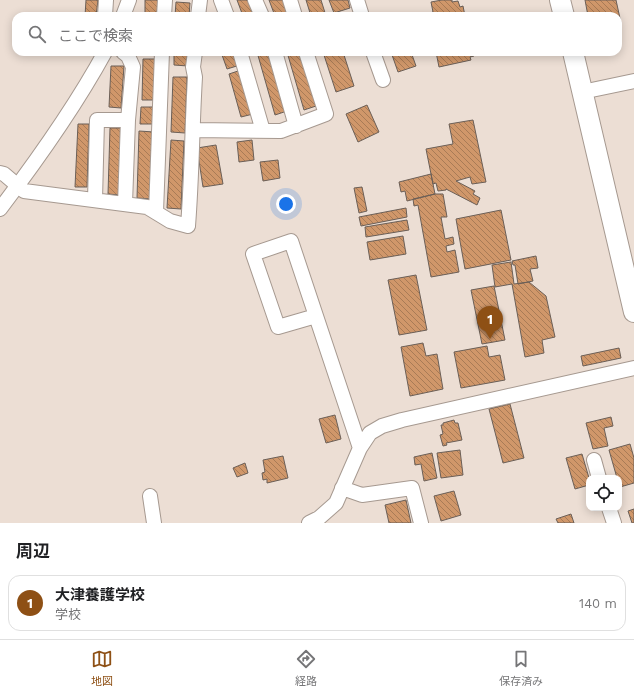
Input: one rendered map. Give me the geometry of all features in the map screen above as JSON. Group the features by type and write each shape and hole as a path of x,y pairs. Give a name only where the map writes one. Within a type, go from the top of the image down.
{"street":[{"path":"105,12 106,0"},
{"path":"124,12 129,0"},
{"path":"164,0 164,12"},
{"path":"198,12 200,0"},
{"path":"221,0 226,12"},
{"path":"255,0 260,12"},
{"path":"290,0 294,12"},
{"path":"357,0 361,12"},
{"path":"560,0 563,12"},
{"path":"0,209 33,166 89,81 103,56"},
{"path":"125,204 128,120 132,67 128,56"},
{"path":"156,212 162,56"},
{"path":"0,173 4,174 24,191 147,207 170,221 188,226 193,130 195,77 193,67 194,56"},
{"path":"241,56 263,131"},
{"path":"276,56 296,126"},
{"path":"193,130 281,131 326,114 307,56"},
{"path":"375,56 383,80"},
{"path":"574,56 634,312"},
{"path":"582,92 634,81"},
{"path":"95,200 97,120 128,120"},
{"path":"316,316 278,327 253,254 291,241 316,316 360,448"},
{"path":"316,521 336,503 360,448 370,433 382,426 402,420 634,368"},
{"path":"594,460 598,475"},
{"path":"342,488 362,496 412,488 421,523"},
{"path":"150,496 154,523"},
{"path":"610,511 614,523"}],"building":[{"path":"86,0 98,0 96,12 85,12"},
{"path":"145,0 158,0 157,12 145,12"},
{"path":"237,0 252,0 256,12 242,12"},
{"path":"269,0 284,0 288,12 274,12"},
{"path":"306,0 321,0 325,12 310,12"},
{"path":"329,0 348,0 350,8 334,12"},
{"path":"442,0 452,0 452,2 458,1 460,7 463,6 464,12 433,12 431,2"},
{"path":"585,0 616,0 619,12 587,12"},
{"path":"176,2 190,3 189,12 175,12"},
{"path":"174,56 188,56 188,66 174,65"},
{"path":"222,56 237,56 240,65 227,69"},
{"path":"258,56 271,56 287,111 275,115"},
{"path":"288,56 301,56 316,106 304,110"},
{"path":"324,56 344,56 354,86 336,92"},
{"path":"392,56 412,56 416,66 398,72"},
{"path":"437,56 474,56 470,57 471,60 439,67"},
{"path":"143,59 158,59 156,100 142,100"},
{"path":"111,66 124,66 121,108 109,107"},
{"path":"241,70 253,114 241,117 229,74"},
{"path":"173,77 187,77 185,133 171,132"},
{"path":"367,105 379,132 358,142 346,114"},
{"path":"141,107 154,107 154,124 140,124"},
{"path":"473,120 486,182 472,184 470,177 456,181 475,191 473,194 480,198 477,205 446,189 438,191 436,183 433,184 426,149 453,144 449,124"},
{"path":"78,124 89,124 87,187 75,187"},
{"path":"110,128 121,128 119,195 108,194"},
{"path":"139,131 154,132 152,199 137,198"},
{"path":"171,140 184,141 181,209 167,208"},
{"path":"252,140 254,160 239,162 237,142"},
{"path":"216,145 223,184 203,187 197,148"},
{"path":"278,160 280,178 263,181 260,162"},
{"path":"431,174 435,194 407,201 405,191 401,192 399,182"},
{"path":"362,187 367,211 359,213 354,188"},
{"path":"435,194 443,194 447,217 441,217 445,239 453,237 454,244 446,246 447,252 455,250 459,272 431,277 418,205 414,206 413,199"},
{"path":"406,208 407,217 361,226 359,217"},
{"path":"501,210 511,260 465,269 456,219"},
{"path":"407,220 409,230 366,237 365,227"},
{"path":"403,236 406,254 370,260 367,242"},
{"path":"536,256 538,268 530,269 533,281 518,284 515,265 513,265 512,261"},
{"path":"511,262 514,284 529,282 546,296 555,337 542,340 544,353 525,357 512,284 495,287 492,265"},
{"path":"416,275 427,330 399,335 388,280"},
{"path":"494,286 505,340 482,344 471,290"},
{"path":"423,343 426,356 437,354 443,389 410,396 401,347"},
{"path":"487,346 489,357 500,355 505,380 461,388 454,352"},
{"path":"619,348 621,358 583,366 581,356"},
{"path":"510,404 524,458 503,463 489,409"},
{"path":"335,415 341,439 326,443 319,419"},
{"path":"611,417 613,426 604,428 608,446 593,449 586,423"},
{"path":"454,420 455,423 458,423 462,440 446,443 447,445 443,446 440,435 443,434 441,425"},
{"path":"630,444 634,458 634,483 622,486 622,475 616,475 609,450"},
{"path":"460,450 463,475 441,478 437,453"},
{"path":"432,453 437,478 424,481 421,464 415,465 414,457"},
{"path":"582,454 588,475 586,475 586,486 575,489 566,458"},
{"path":"283,456 288,478 267,483 267,479 263,480 262,473 265,472 263,460"},
{"path":"245,463 248,473 237,477 233,468"},
{"path":"454,491 461,515 441,521 434,496"},
{"path":"406,500 411,523 389,523 385,505"},
{"path":"634,509 634,523 632,523 628,511"},
{"path":"571,514 574,523 558,523 556,519"}],"place":[{"name":"大津養護学校","path":"490,339"}]}
